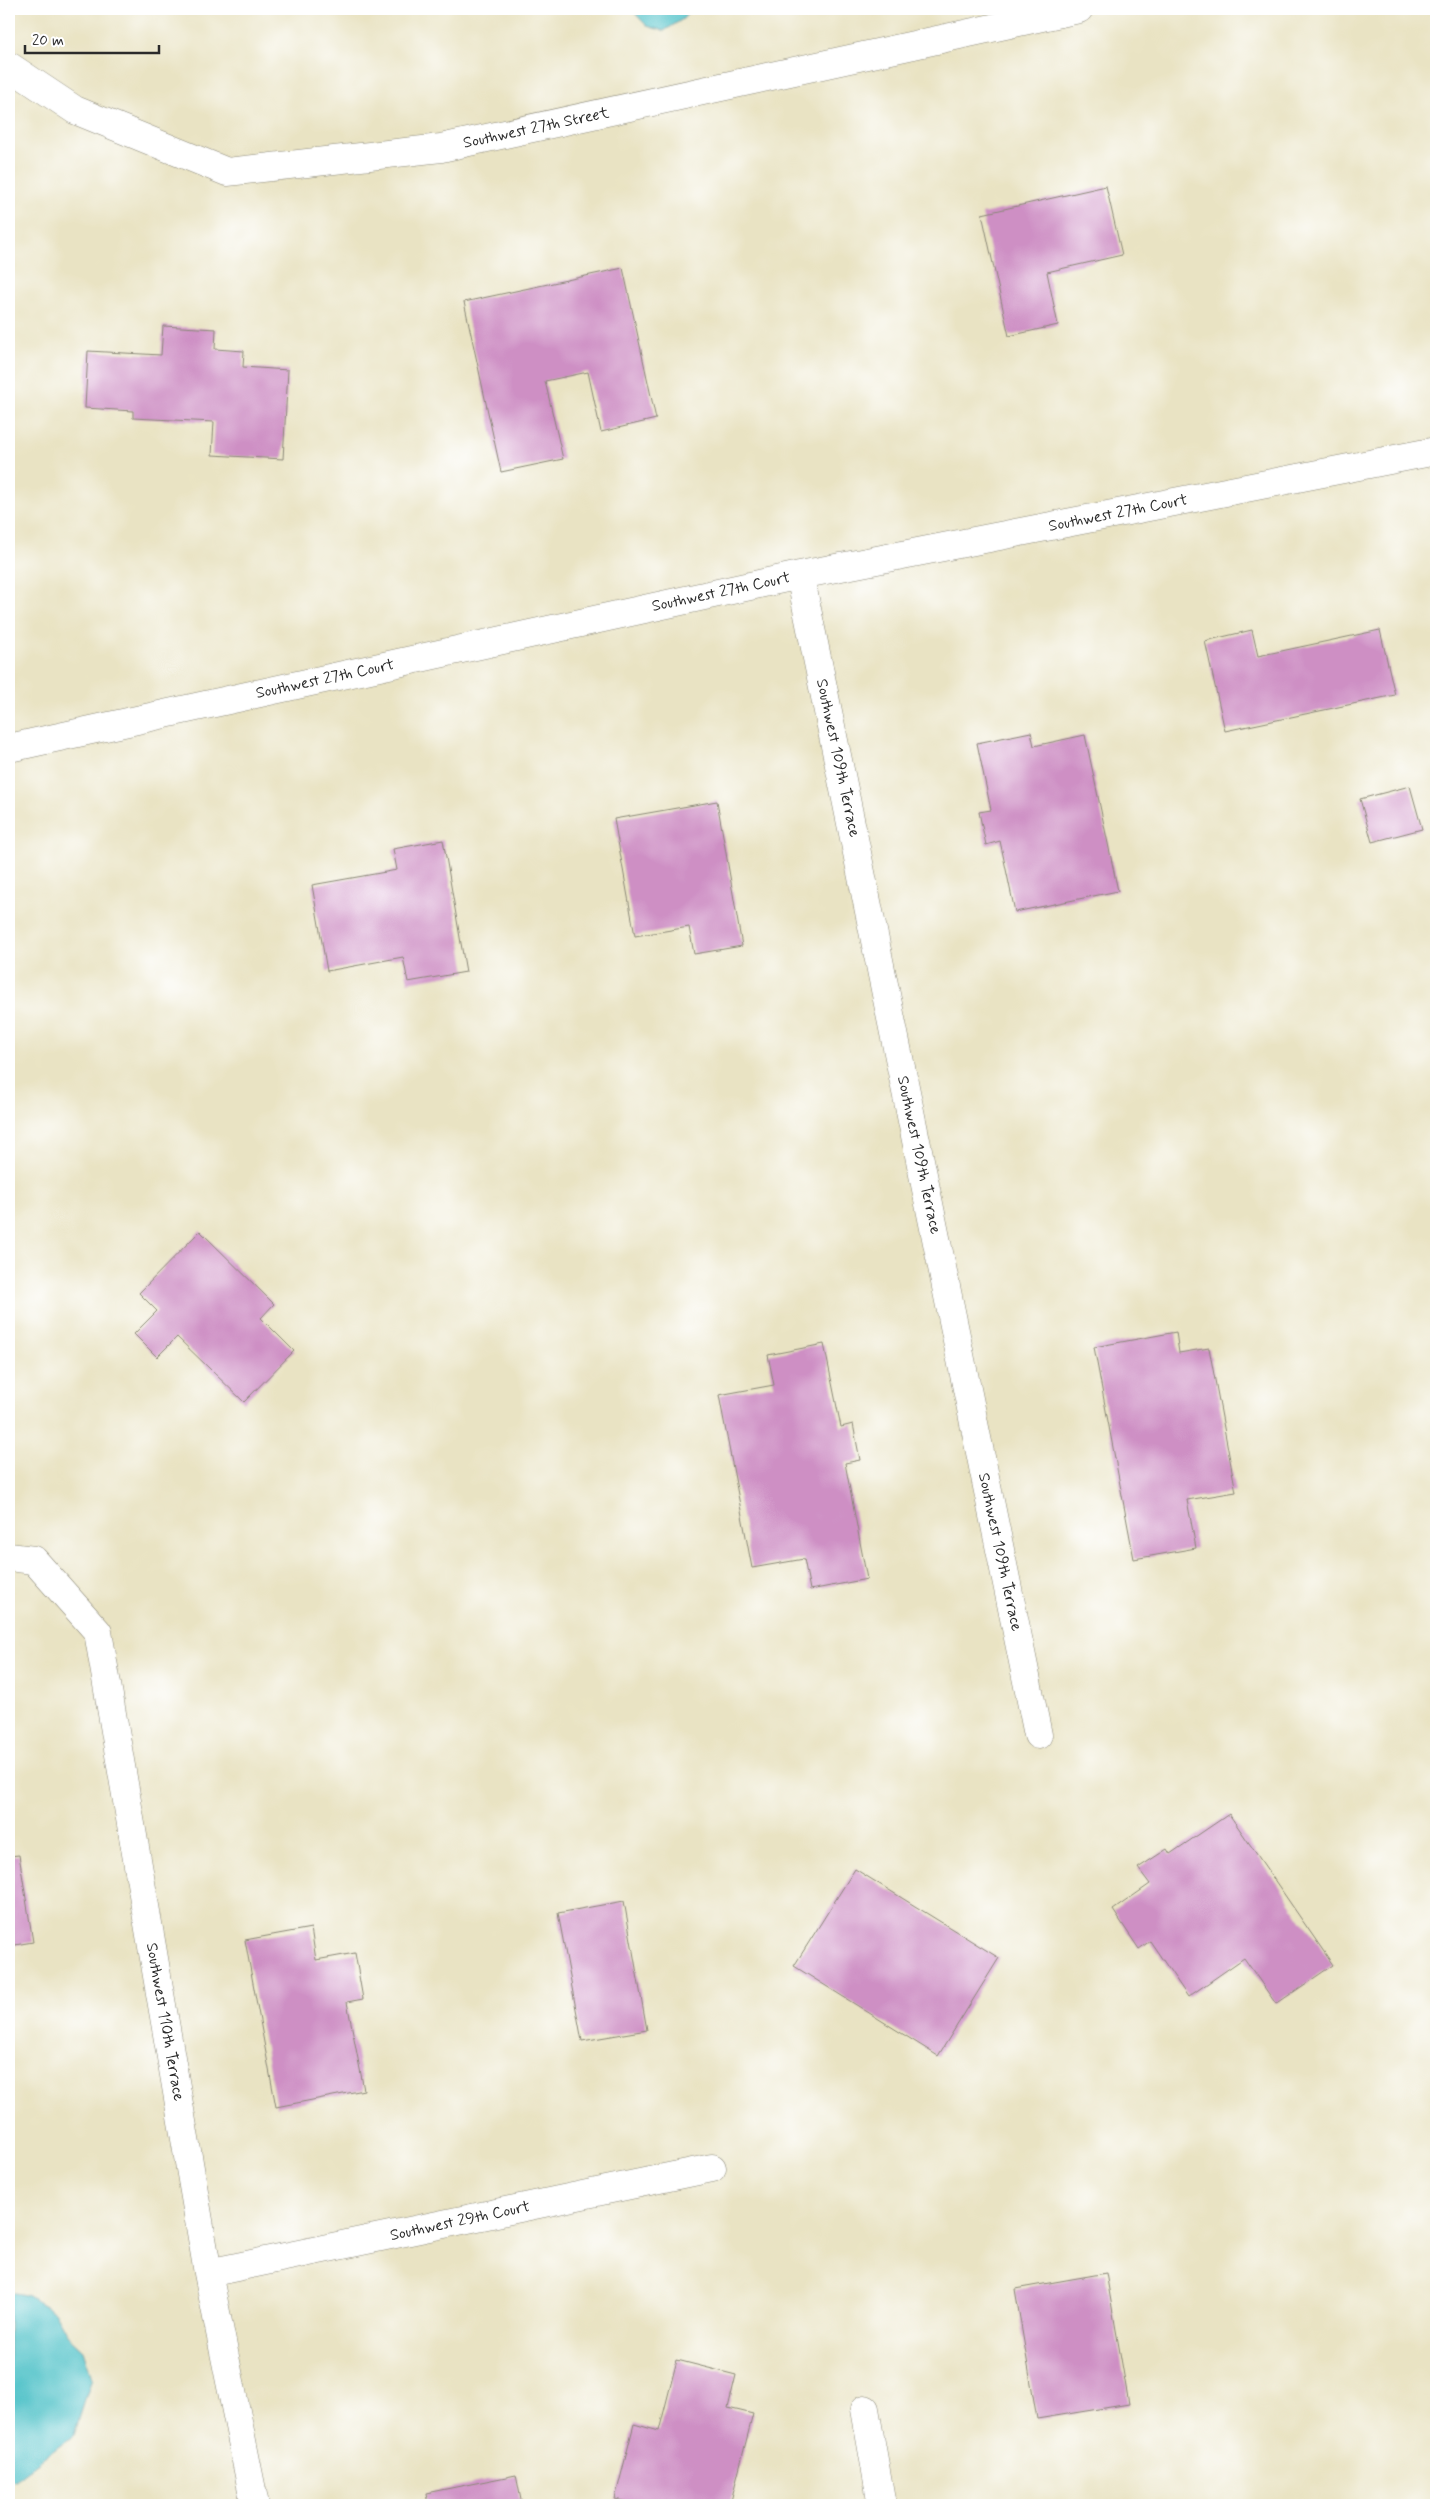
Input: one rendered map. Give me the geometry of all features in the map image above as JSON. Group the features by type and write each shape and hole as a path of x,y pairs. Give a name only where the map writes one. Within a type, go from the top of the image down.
{"street":[{"name":"Southwest 27th Street","path":"9,66 75,110 226,172 441,148 1079,9"},
{"name":"Southwest 27th Court","path":"9,748 800,575 1436,452"},
{"name":"Southwest 109th Terrace","path":"800,575 1038,1735"},
{"name":"Southwest 110th Terrace","path":"21,1558 98,1632 208,2273 255,2505"},
{"name":"Southwest 29th Court","path":"208,2273 712,2168"},
{"path":"865,2409 882,2505"}],"water":[{"path":"631,9 691,9 683,19 664,31 647,26"},
{"path":"9,2292 26,2295 54,2311 68,2336 83,2350 92,2378 74,2435 16,2479 9,2482"}],"building":[{"path":"1106,186 1122,255 1047,272 1058,325 1009,336 982,214"},
{"path":"623,268 656,419 601,432 588,372 545,381 563,459 501,472 464,302"},
{"path":"163,326 216,329 215,349 244,351 243,367 288,370 283,459 212,455 214,422 133,418 133,411 85,408 88,351 161,355"},
{"path":"1252,630 1258,656 1380,630 1395,695 1225,731 1205,641"},
{"path":"1031,732 1034,746 1085,735 1118,891 1015,912 1000,841 986,845 979,812 991,810 977,743"},
{"path":"1410,786 1422,829 1372,842 1360,799"},
{"path":"717,801 742,946 694,954 689,927 635,936 614,819"},
{"path":"443,840 466,972 408,982 403,957 327,971 312,885 397,870 393,849"},
{"path":"200,1231 274,1304 261,1318 294,1351 244,1402 177,1337 157,1357 134,1334 157,1311 139,1293"},
{"path":"1176,1332 1179,1353 1209,1348 1236,1492 1187,1500 1196,1548 1134,1559 1094,1347"},
{"path":"824,1344 841,1427 853,1424 860,1460 845,1463 867,1579 810,1590 804,1559 752,1568 719,1395 774,1385 768,1355"},
{"path":"1229,1814 1333,1965 1276,2004 1244,1958 1188,1997 1150,1941 1139,1949 1113,1910 1150,1884 1138,1868 1167,1849 1170,1854"},
{"path":"19,1855 33,1942 9,1946 9,1856"},
{"path":"855,1869 999,1958 938,2056 794,1966"},
{"path":"624,1901 647,2030 582,2041 558,1913"},
{"path":"311,1928 316,1960 355,1953 363,1999 347,2002 364,2090 276,2107 245,1940"},
{"path":"1106,2273 1129,2404 1037,2419 1015,2289"},
{"path":"677,2360 736,2375 728,2408 753,2414 730,2505 640,2505 615,2499 634,2424 659,2431"},
{"path":"516,2475 522,2505 428,2505 426,2493"}]}
